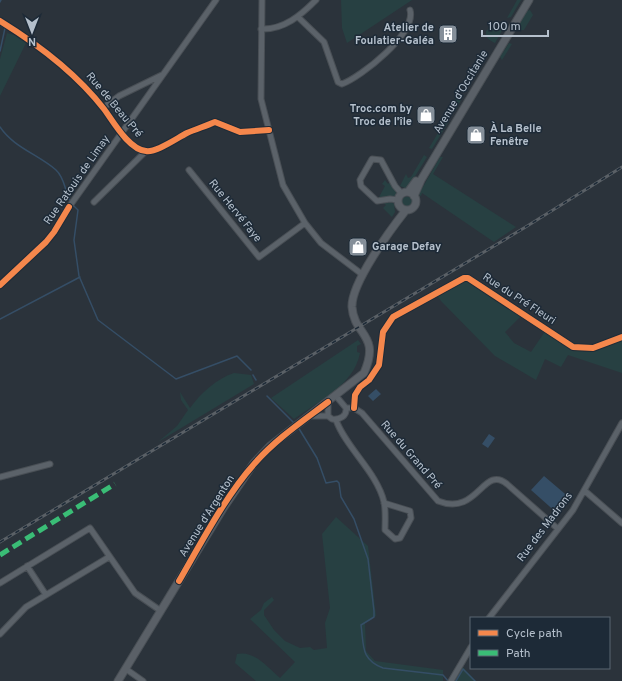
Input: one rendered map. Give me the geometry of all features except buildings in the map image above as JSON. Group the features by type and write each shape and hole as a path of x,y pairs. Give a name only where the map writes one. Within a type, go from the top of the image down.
{"main road":[{"name":"Avenue d'Occitanie","path":"408,194 525,0"},
{"name":"Avenue d'Occitanie","path":"391,229 399,203 418,185 529,0"},
{"name":"Avenue d'Occitanie","path":"363,275 391,229 406,210 410,210 415,205 408,194"},
{"path":"399,203 406,210"},
{"name":"Avenue d'Argenton","path":"118,681 247,472 270,446 364,373 370,350 368,341 352,308 354,296 363,275"}],"street":[{"name":"Rue Ratouis de Limay","path":"0,285 46,242 54,232 75,198 216,0"},
{"path":"262,0 260,99 283,185 306,223 321,244 363,275"},
{"path":"261,29 282,26 298,17 316,0"},
{"path":"298,17 324,42 339,84 344,84 356,77 383,54 405,32 411,19 410,10"},
{"name":"Rue de Beau Pré","path":"0,21 80,79 121,134 135,146 146,151 158,149 188,132 215,122 240,132 269,130"},
{"path":"103,108 119,96 163,74"},
{"path":"94,202 146,151"},
{"path":"399,203 390,198 377,201 361,186 360,180 372,159 381,160 395,186 408,194"},
{"name":"Rue Hervé Faye","path":"189,170 259,257 306,223"},
{"name":"Rue du Pré Fleuri","path":"354,408 355,395 360,387 369,380 379,365 383,332 393,317 464,278 468,278 574,347 593,348 622,337"},
{"path":"336,396 346,408 345,414 336,420"},
{"path":"328,402 328,416"},
{"path":"346,408 354,408"},
{"name":"Rue du Grand Pré","path":"354,408 362,413 438,501 445,504 463,503 474,496 486,483 498,479 507,484 558,529"},
{"path":"310,416 328,416 336,420 346,439 370,473 384,502 385,530 395,539 400,538 411,518 410,511 384,502"},
{"name":"Rue des Madrons","path":"490,617 573,510 622,423"},
{"path":"0,477 50,464"},
{"path":"585,491 622,523"},
{"path":"0,583 90,528 135,593 161,611"},
{"path":"0,634 26,607 109,557"},
{"path":"27,566 46,595"},
{"path":"451,680 470,649"},
{"path":"126,669 143,681"}],"green space":[{"path":"341,0 412,0 347,43 342,28"},
{"path":"517,0 521,0 511,17 507,18"},
{"path":"530,10 533,15 524,30 520,30 518,27 527,11"},
{"path":"491,27 503,29 495,43 489,40 486,35 486,31"},
{"path":"7,33 14,35 26,43 0,96 0,59"},
{"path":"509,43 512,44 502,60 500,57"},
{"path":"459,96 461,100 455,111 452,111 456,100 455,99"},
{"path":"447,118 449,121 432,149 429,148"},
{"path":"424,155 427,157 409,186 405,188 400,186 406,174 408,178 411,177"},
{"path":"440,157 443,157 433,174 516,227 494,242 422,193 421,196 419,195"},
{"path":"385,180 388,184 390,182 397,193 394,198 378,199 385,186 382,184"},
{"path":"405,197 409,197 411,198 411,206 405,207 402,204 402,200"},
{"path":"383,202 391,202 394,204 395,212 392,217 383,208 386,205"},
{"path":"462,280 469,280 522,315 505,332 514,343 531,352 546,330 567,344 582,350 599,348 622,340 622,373 568,355 561,367 545,359 536,380 495,356 441,301 437,295"},
{"path":"358,340 361,344 357,346 357,352 360,353 351,374 324,399 294,419 271,398"},
{"path":"234,373 251,375 254,384 158,442 177,426 188,410 181,400 180,392 190,408 209,387"},
{"path":"336,517 368,546 376,616 365,622 366,651 375,661 443,670 443,681 256,681 235,663 237,654 243,653 255,657 280,678 295,662 250,619 261,610 264,603 272,597 274,600 264,610 264,615 274,630 285,641 300,648 310,647 314,650 327,648 325,623 330,608 322,534"},
{"path":"462,666 476,681 453,681"}],"water":[{"path":"376,389 381,394 373,401 368,396"},
{"path":"489,434 495,438 488,448 482,444"},
{"path":"544,476 571,499 558,514 531,490"}],"waterway":[{"path":"0,25 5,28 0,51"},
{"path":"0,127 12,140 60,174 70,200 78,210 74,240 79,276 98,320 176,379 237,356 251,370"},
{"path":"0,319 80,277"},
{"path":"253,375 256,380"},
{"path":"267,396 294,423"},
{"path":"298,427 317,458 326,483 337,481 339,483 341,497 354,519 368,559 374,617 361,625 364,651 370,660 383,668 443,675 448,681"},
{"path":"456,681 463,669 475,681"}],"railway":[{"path":"0,542 524,228 622,167"}],"marked path":[{"path":"0,555 115,484"}],"cycle path":[{"path":"0,21 56,60 93,96 122,134 134,146 140,149 146,151 155,150 187,133 215,122 240,132 269,130"},
{"path":"0,285 46,242 69,207"},
{"path":"354,408 355,395 360,387 369,380 379,365 383,332 393,317 464,278 468,278 573,347 593,348 622,337"},
{"path":"179,581 214,520 244,476 272,446 328,402"}],"place":[{"name":"Atelier de Foulatier-Galéa","path":"448,34"},
{"name":"Troc.com by Troc de l'île","path":"426,115"},
{"name":"À La Belle Fenêtre","path":"476,135"},
{"name":"Garage Defay","path":"358,247"}]}
